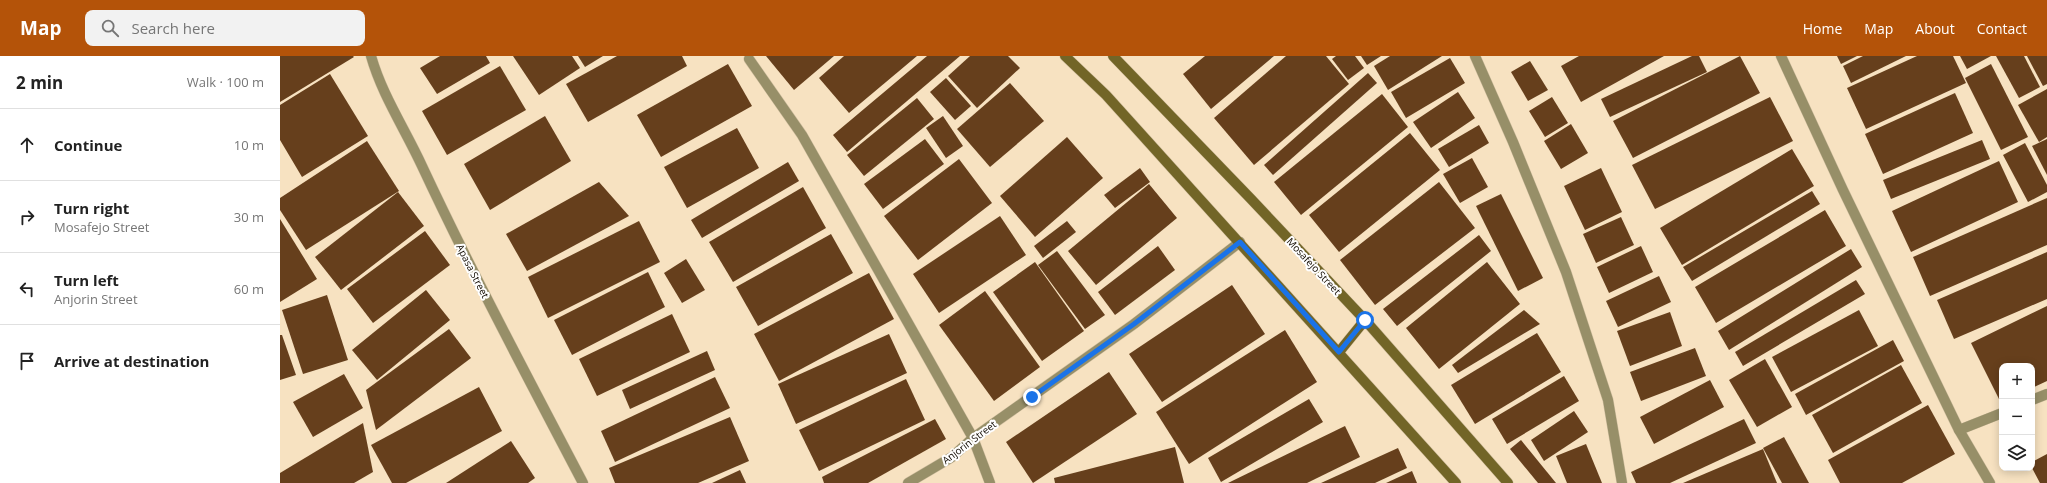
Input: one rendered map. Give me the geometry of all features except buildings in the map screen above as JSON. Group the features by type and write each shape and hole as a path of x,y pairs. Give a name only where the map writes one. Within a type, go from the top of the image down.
{"main road":[{"path":"1065,56 1106,95 1456,483"},
{"name":"Mosafejo Street","path":"1113,56 1252,199 1365,320 1508,483"},
{"path":"1339,352 1365,320"}],"street":[{"name":"Apasa Street","path":"371,56 378,80 407,133 453,232 582,483"},
{"path":"1475,56 1513,142 1566,272 1608,400 1622,483"},
{"path":"1781,56 1843,190 1959,430 1990,483"},
{"path":"749,59 802,135 973,438 990,483"},
{"name":"Anjorin Street","path":"908,483 952,457 973,438 1134,324 1240,242"},
{"path":"2034,399 2047,394"},
{"path":"1959,430 1999,413"}],"route":[{"path":"1032,397 1134,324 1240,242 1339,352 1365,320"}]}
